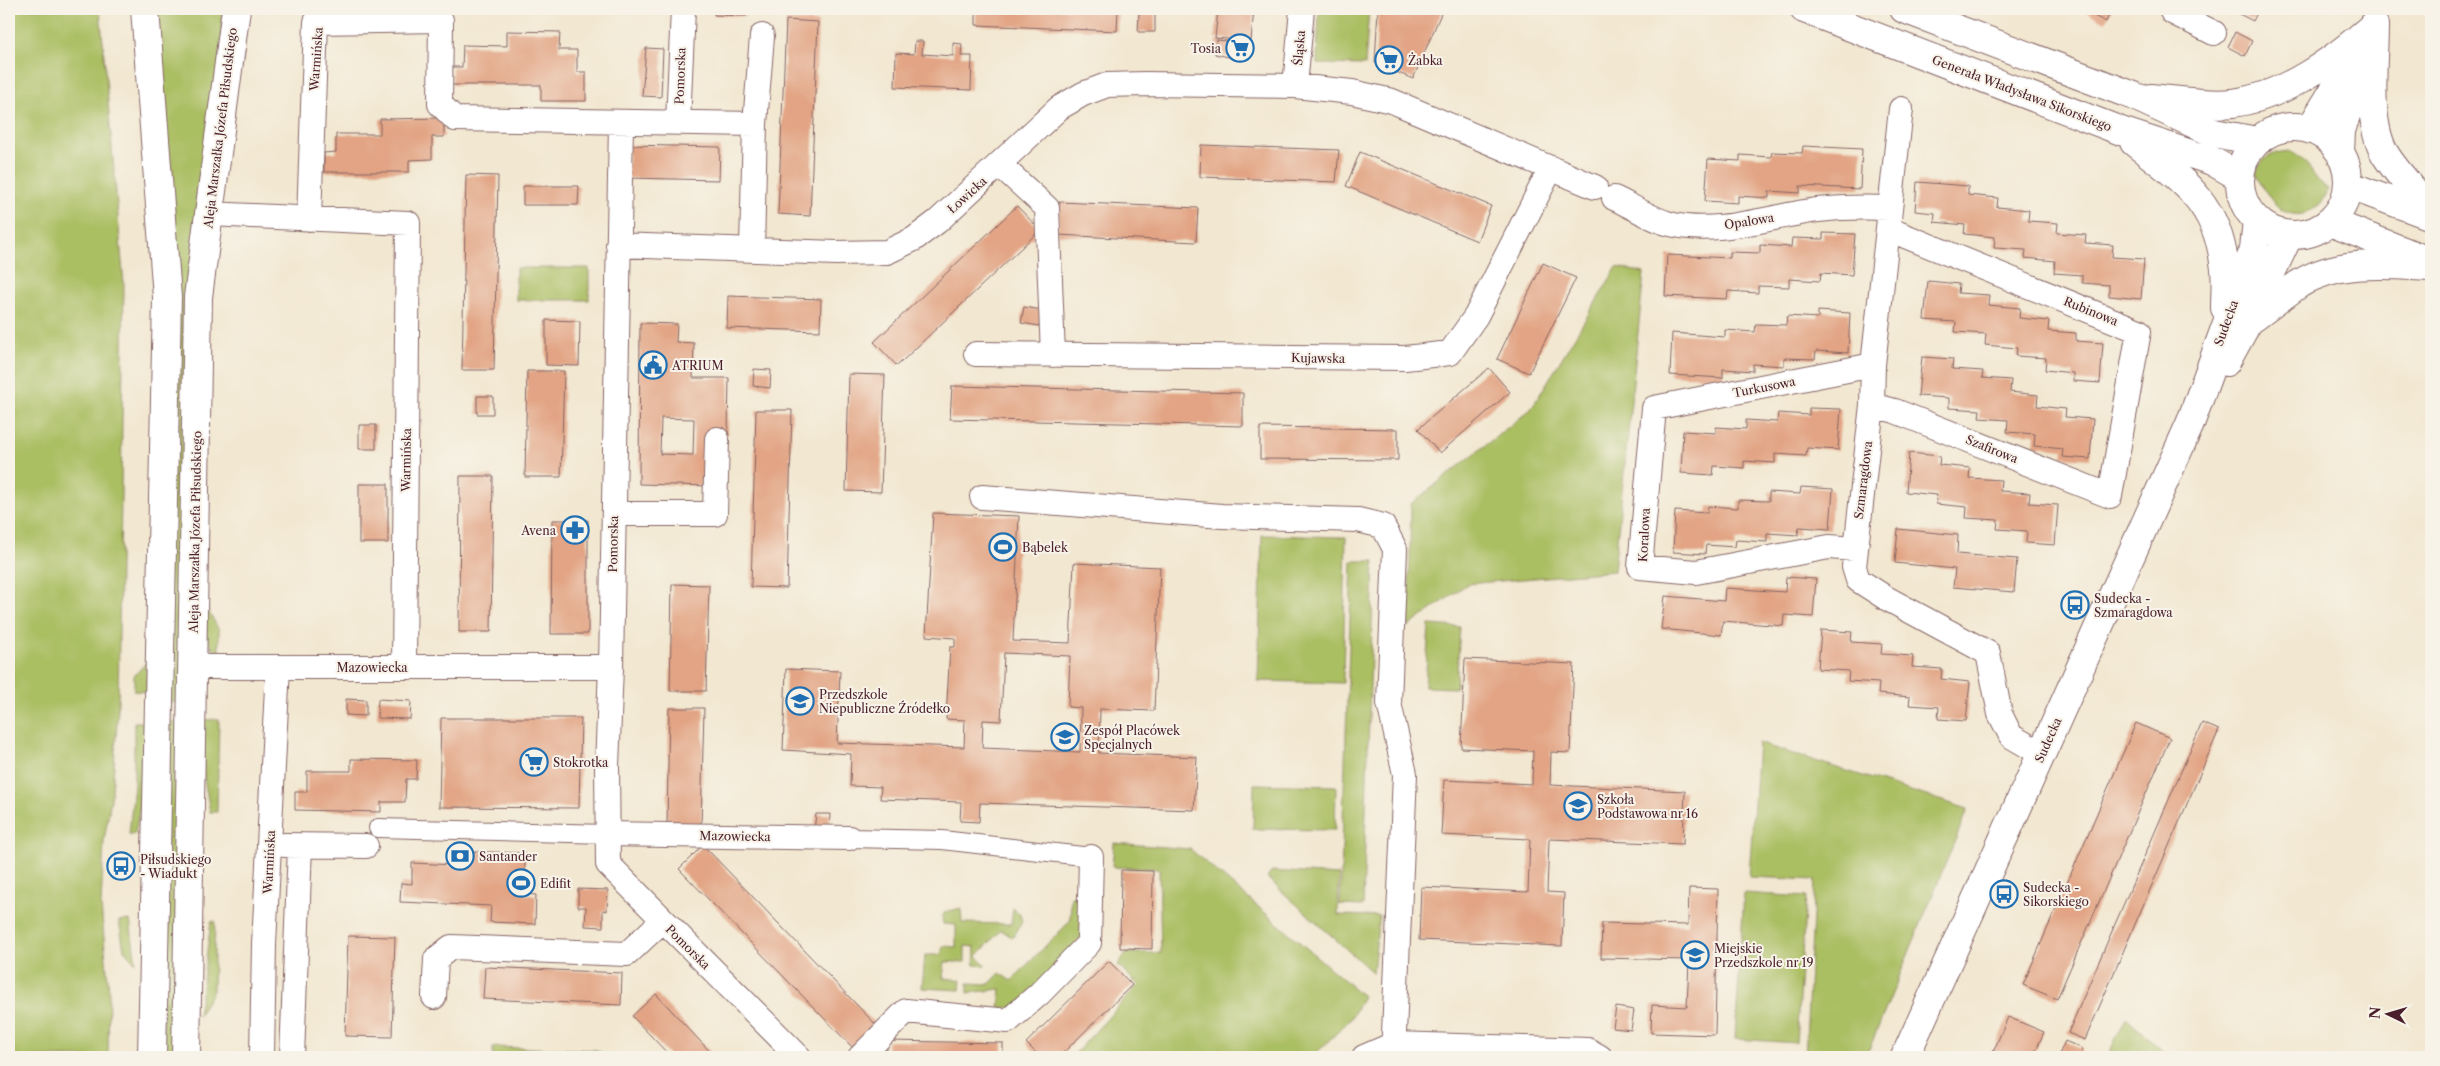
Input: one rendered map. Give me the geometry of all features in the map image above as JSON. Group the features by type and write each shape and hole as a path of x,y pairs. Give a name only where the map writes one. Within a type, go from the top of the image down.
{"street":[{"path":"145,9 167,297 152,1057"},
{"name":"Aleja Marszałka Józefa Piłsudskiego","path":"186,1057 198,297 236,9"},
{"name":"Pomorska","path":"683,9 678,122 621,123 611,667 607,766 608,864 662,921 799,1057"},
{"name":"Śląska","path":"1295,86 1302,9"},
{"name":"Generała Władysława Sikorskiego","path":"1804,9 2121,131 2212,161 2240,178"},
{"path":"1904,9 2134,96 2214,133 2257,141"},
{"path":"2174,9 2172,12 2214,33"},
{"path":"2134,96 2225,103 2249,100 2290,84 2346,50 2378,17"},
{"path":"2310,129 2378,17"},
{"path":"2340,152 2341,131 2378,17"},
{"path":"2378,17 2375,131 2384,152 2396,171 2431,211"},
{"name":"Warmińska","path":"404,667 408,223 309,219 316,22 440,20 440,104 456,120 621,123"},
{"path":"752,249 755,124 762,36"},
{"name":"Łowicka","path":"618,245 752,249 836,254 888,252 914,239 938,221 1059,108 1083,94 1107,85 1295,86 1352,92 1392,101 1551,168"},
{"name":"Szmaragdowa","path":"1901,109 1874,366 1872,406 1854,549 1854,567 1858,580 1886,598 1988,653 2000,714 2011,736 2042,754"},
{"path":"678,122 755,124"},
{"path":"2282,128 2310,129 2322,134 2340,152 2347,168 2348,185 2339,212 2330,222 2317,230 2304,234 2289,235 2272,230 2257,220 2247,208 2241,193 2240,178 2248,152 2257,141 2268,133 2282,128"},
{"path":"2121,131 2187,185 2208,212 2220,240 2236,325 2317,275 2341,268 2364,265 2431,267"},
{"path":"1000,165 1047,208 1053,355"},
{"name":"Opalowa","path":"1551,168 1669,224 1699,227 1724,225 1856,206 1889,218"},
{"name":"Kujawska","path":"976,354 1405,358 1450,353 1476,316 1551,168"},
{"path":"2348,185 2431,216"},
{"path":"209,214 309,219"},
{"name":"Rubinowa","path":"1889,218 2139,331 2110,496"},
{"name":"Sudecka","path":"2236,325 2254,249 2257,220"},
{"path":"2330,222 2431,262"},
{"name":"Sudecka","path":"1905,1057 2236,325 2289,235"},
{"name":"Turkusowa","path":"1654,408 1874,366"},
{"name":"Szafirowa","path":"1872,406 1896,411 2110,496"},
{"name":"Koralowa","path":"1654,408 1640,567 1696,572 1829,547 1854,549"},
{"path":"614,514 715,514 717,439"},
{"path":"982,497 1222,516 1358,520 1383,526 1395,549 1388,703 1405,774 1394,1050"},
{"name":"Warmińska","path":"262,1057 264,944 278,667"},
{"name":"Mazowiecka","path":"193,668 611,667"},
{"name":"Mazowiecka","path":"372,837 607,834 942,840 1091,857"},
{"path":"270,845 300,846 372,837"},
{"path":"292,1057 300,846"},
{"path":"860,1057 906,1012 1008,1021 1015,1016 1089,943 1091,857"},
{"path":"434,997 436,959 451,947 627,954 662,921"},
{"path":"1364,1057 1394,1050 1588,1050 1600,1057"}],"green space":[{"path":"9,9 100,9 124,285 118,709 112,793 104,841 101,905 109,992 108,1057 9,1057"},
{"path":"154,9 223,9 182,702 170,702"},
{"path":"1319,9 1369,9 1365,65 1317,64"},
{"path":"2291,151 2302,159 2328,190 2319,205 2306,213 2290,213 2282,210 2275,204 2256,174 2261,163 2269,156 2279,152"},
{"path":"1617,267 1644,273 1614,571 1467,584 1408,627 1411,504 1531,409"},
{"path":"516,268 589,268 589,300 516,300"},
{"path":"1262,535 1346,537 1343,683 1258,681"},
{"path":"1352,561 1374,561 1363,906 1340,905"},
{"path":"205,605 219,630 219,653 207,638"},
{"path":"1429,625 1460,627 1456,688 1425,687"},
{"path":"149,659 148,692 134,691 134,676"},
{"path":"219,719 217,812 210,812 203,773 203,720"},
{"path":"182,721 176,1057 163,1057 169,722"},
{"path":"134,722 147,722 147,767 135,834 129,834 134,785"},
{"path":"1758,743 1968,809 1866,1057 1805,1057 1815,880 1749,877"},
{"path":"1254,784 1336,786 1335,830 1253,829"},
{"path":"1114,843 1190,849 1363,996 1351,1019 1312,1057 1072,1057 1138,985 1118,965 1126,953 1161,953 1159,869 1112,867"},
{"path":"1272,871 1339,875 1338,915 1379,916 1373,973 1267,878"},
{"path":"1744,893 1806,897 1796,1043 1735,1039"},
{"path":"1071,897 1098,897 1096,920 1021,1007 999,1008 1001,989 968,993 968,983 989,984 1000,973 1011,981 1070,921"},
{"path":"961,908 962,923 1011,924 1013,908 1020,914 1022,922 1013,938 1001,930 977,956 986,966 974,965 975,947 965,946 965,962 945,962 943,978 961,980 960,990 922,988 925,955 941,955 943,946 956,947 956,925 943,924 942,918 945,912"},
{"path":"130,920 136,963 124,950 119,921"},
{"path":"215,921 213,991 198,1016 211,922"},
{"path":"2126,1018 2170,1057 2107,1057"},
{"path":"493,1047 597,1050 602,1053 601,1057 493,1057"}],"building":[{"path":"714,9 746,9 746,16 714,15"},
{"path":"976,9 1118,9 1117,31 976,25"},
{"path":"1218,9 1254,9 1251,41 1215,38"},
{"path":"1378,9 1443,9 1413,79 1375,63"},
{"path":"2080,9 2112,9 2106,22"},
{"path":"2229,9 2259,9 2253,21"},
{"path":"1139,13 1155,14 1155,32 1138,32"},
{"path":"786,20 818,22 810,216 778,214"},
{"path":"507,31 560,32 559,50 577,50 577,72 586,72 586,101 541,101 541,85 452,85 452,67 462,67 463,45 507,46"},
{"path":"2235,32 2252,41 2245,56 2228,47"},
{"path":"1216,40 1247,43 1246,57 1233,56 1233,58 1215,54"},
{"path":"915,41 923,41 922,54 953,56 953,43 962,44 961,56 972,56 971,90 895,87 896,53 914,54"},
{"path":"646,48 663,49 661,97 642,96"},
{"path":"444,118 444,137 432,137 432,159 409,160 409,172 324,172 324,153 336,152 336,134 380,134 380,119"},
{"path":"628,145 720,147 719,180 628,178"},
{"path":"1201,145 1339,150 1336,182 1200,177"},
{"path":"1803,146 1862,149 1860,189 1800,186 1800,193 1769,191 1769,198 1738,196 1738,203 1705,201 1708,159 1740,161 1740,155 1771,157 1772,152 1802,153"},
{"path":"1360,152 1491,206 1477,241 1346,186"},
{"path":"466,175 498,176 494,370 462,370"},
{"path":"1917,182 1968,186 1968,195 1998,198 1997,207 2029,210 2028,221 2058,223 2057,233 2086,235 2085,243 2113,245 2112,257 2144,259 2141,299 2109,296 2109,285 2082,283 2082,275 2054,273 2055,261 2025,258 2026,250 1994,248 1995,237 1964,234 1965,225 1934,222 1935,213 1915,211"},
{"path":"523,186 579,186 578,205 523,205"},
{"path":"1059,202 1198,208 1196,242 1058,235"},
{"path":"1017,206 1040,230 897,366 874,342"},
{"path":"1823,233 1855,234 1852,275 1821,273 1820,281 1789,279 1789,287 1758,286 1758,293 1728,291 1727,299 1665,296 1667,255 1730,258 1730,252 1760,253 1760,245 1791,247 1792,238 1823,239"},
{"path":"1543,263 1576,278 1529,373 1497,359"},
{"path":"1928,281 1959,284 1958,293 1989,295 1988,305 2020,308 2019,318 2049,321 2048,331 2076,333 2076,341 2103,343 2100,383 2073,381 2073,373 2045,370 2046,358 2016,356 2017,348 1985,345 1986,334 1955,332 1956,322 1924,320"},
{"path":"728,296 821,299 820,331 727,328"},
{"path":"1024,307 1042,310 1039,326 1021,323"},
{"path":"1818,311 1850,313 1848,353 1816,351 1815,359 1784,358 1784,366 1753,364 1753,371 1723,369 1723,378 1670,375 1672,333 1725,337 1725,330 1755,332 1756,324 1786,325 1787,316 1818,318"},
{"path":"546,320 580,321 579,366 546,365"},
{"path":"640,323 677,324 676,342 694,343 693,378 729,378 728,434 713,434 712,486 639,484","holes":["661,418 694,419 693,455 660,454"]},
{"path":"1922,357 1953,359 1952,369 1983,371 1982,378 2011,380 2010,392 2038,395 2037,406 2066,409 2065,417 2093,419 2090,459 2062,457 2063,449 2034,446 2035,434 2007,432 2008,420 1979,418 1980,410 1949,408 1949,398 1918,396"},
{"path":"1489,368 1510,392 1440,453 1418,429"},
{"path":"754,369 771,370 770,388 753,386"},
{"path":"527,371 564,371 561,477 525,477"},
{"path":"849,374 885,375 881,492 846,491"},
{"path":"952,386 1243,393 1243,426 950,419"},
{"path":"477,396 493,396 493,414 477,414"},
{"path":"1809,408 1841,409 1838,450 1807,448 1806,456 1775,454 1775,463 1744,461 1744,468 1714,466 1713,475 1681,473 1683,431 1716,433 1716,427 1746,429 1746,420 1777,422 1778,413 1809,415"},
{"path":"756,410 792,410 787,588 751,587"},
{"path":"359,425 376,425 376,449 359,449"},
{"path":"1260,427 1398,429 1398,460 1260,459"},
{"path":"1909,453 1940,456 1939,465 1970,468 1969,478 2001,480 2000,491 2030,493 2029,503 2058,505 2055,545 2026,543 2027,531 1997,529 1998,520 1966,518 1967,507 1936,504 1937,495 1906,492"},
{"path":"460,476 493,476 491,632 459,632"},
{"path":"359,484 388,484 388,543 359,543"},
{"path":"1801,487 1833,489 1830,529 1799,527 1798,535 1767,533 1767,542 1736,540 1735,547 1706,545 1705,554 1673,552 1675,511 1707,513 1708,506 1738,508 1738,500 1769,501 1769,492 1800,494"},
{"path":"933,513 1019,516 1013,641 1070,643 1074,563 1160,567 1154,711 1100,709 1099,753 1197,757 1194,810 980,803 979,822 960,821 961,802 880,799 881,787 850,786 851,754 783,750 786,669 840,671 837,743 964,747 965,720 946,719 950,647 955,647 955,638 926,636","holes":["1004,653 1070,656 1068,707 1081,708 1080,752 982,748 983,720 1001,721"]},
{"path":"552,520 588,520 588,634 551,634"},
{"path":"1898,529 1958,535 1957,554 2017,559 2014,592 1953,587 1955,569 1895,563"},
{"path":"1786,577 1816,579 1813,617 1784,615 1783,626 1723,621 1721,635 1661,629 1665,596 1724,601 1725,588 1785,592"},
{"path":"672,584 709,585 706,691 670,691"},
{"path":"1821,630 1852,632 1851,642 1882,644 1881,654 1913,656 1912,667 1942,669 1941,679 1970,682 1966,721 1938,719 1939,707 1909,705 1910,697 1878,694 1879,683 1848,681 1849,671 1818,669"},
{"path":"1465,659 1574,664 1570,753 1551,752 1550,785 1685,791 1683,844 1549,839 1547,892 1564,893 1562,946 1419,940 1421,887 1528,892 1530,839 1441,835 1444,780 1532,784 1533,751 1461,748"},
{"path":"346,699 366,700 366,716 346,715"},
{"path":"378,699 411,701 410,719 377,718"},
{"path":"669,708 704,708 701,826 667,825"},
{"path":"441,718 581,718 579,808 439,807"},
{"path":"2136,723 2170,738 2057,999 2023,985"},
{"path":"2202,723 2219,730 2085,1040 2068,1033"},
{"path":"351,759 417,760 416,779 406,779 405,802 381,802 381,812 295,810 295,792 307,792 307,771 351,771"},
{"path":"816,814 830,814 829,832 814,831"},
{"path":"703,845 880,1029 857,1052 679,869"},
{"path":"457,851 525,853 525,894 536,895 535,924 490,922 491,906 400,902 401,883 412,884 412,863 456,865"},
{"path":"1121,870 1153,871 1152,949 1120,948"},
{"path":"1689,888 1718,889 1715,1035 1651,1033 1652,1005 1687,1007 1689,960 1601,958 1602,923 1688,925"},
{"path":"578,889 608,890 607,911 603,910 603,927 585,926 586,907 578,907"},
{"path":"348,936 395,937 392,1037 345,1036"},
{"path":"1109,961 1132,985 1059,1057 1040,1057 1026,1043"},
{"path":"485,967 622,973 621,1005 483,999"},
{"path":"656,994 715,1057 671,1057 632,1016"},
{"path":"1616,1007 1634,1010 1631,1030 1613,1028"},
{"path":"2008,1017 2044,1032 2033,1057 1991,1057"},
{"path":"887,1041 1003,1043 1003,1057 887,1057"},
{"path":"2065,1041 2083,1049 2080,1057 2058,1057"}],"place":[{"name":"Tosia","path":"1240,48"},
{"name":"Żabka","path":"1389,60"},
{"name":"ATRIUM","path":"653,365"},
{"name":"Avena","path":"575,530"},
{"name":"Bąbelek","path":"1003,547"},
{"name":"Sudecka - Szmaragdowa","path":"2075,605"},
{"name":"Przedszkole Niepubliczne Źródełko","path":"800,701"},
{"name":"Zespół Placówek Specjalnych","path":"1065,737"},
{"name":"Stokrotka","path":"534,762"},
{"name":"Szkoła Podstawowa nr 16","path":"1578,806"},
{"name":"Santander","path":"460,856"},
{"name":"Piłsudskiego - Wiadukt","path":"121,866"},
{"name":"Edifit","path":"521,883"},
{"name":"Sudecka - Sikorskiego","path":"2004,894"},
{"name":"Miejskie Przedszkole nr 19","path":"1695,955"}]}
